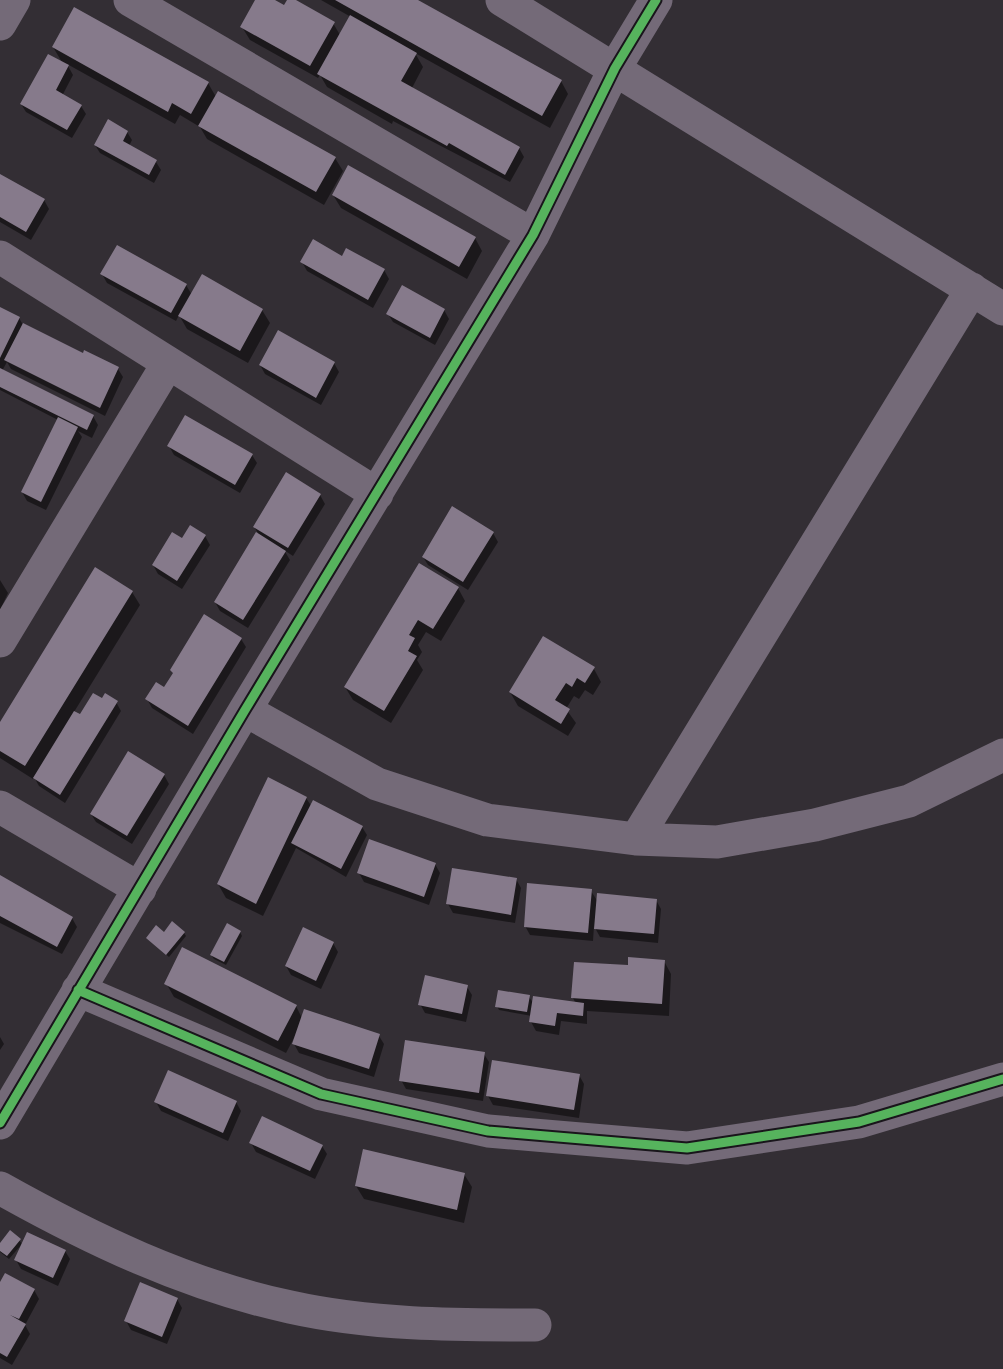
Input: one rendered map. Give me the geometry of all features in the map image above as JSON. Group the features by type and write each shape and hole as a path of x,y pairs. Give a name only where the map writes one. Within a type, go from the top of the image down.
{"street":[{"path":"0,24 14,0"},
{"path":"130,0 533,235"},
{"path":"502,0 1003,309"},
{"path":"0,1123 245,710 533,235 615,68 656,0"},
{"path":"0,256 167,364 377,494"},
{"path":"636,839 972,289"},
{"path":"0,641 167,364"},
{"path":"245,710 376,784 487,820 636,839 717,842 815,825 909,801 1003,755"},
{"path":"0,807 140,889"},
{"path":"78,990 321,1094 488,1131 687,1148 859,1122 1003,1079"},
{"path":"0,1188 63,1224 165,1270 248,1297 334,1315 427,1325 535,1325"}],"building":[{"path":"255,0 275,0 284,5 287,0 296,0 335,22 310,66 240,27"},
{"path":"335,0 418,0 562,80 542,116"},
{"path":"74,7 209,82 191,114 172,103 168,112 52,47"},
{"path":"350,15 417,53 401,81 520,147 505,175 449,143 447,146 317,74"},
{"path":"48,54 69,65 56,90 82,105 67,130 20,104"},
{"path":"218,91 336,157 316,192 198,126"},
{"path":"108,119 128,131 123,141 157,160 149,175 94,145"},
{"path":"348,165 476,237 459,267 332,195"},
{"path":"0,174 45,199 26,232 0,217"},
{"path":"313,239 342,256 346,248 385,269 368,300 300,262"},
{"path":"117,245 187,284 171,313 100,274"},
{"path":"202,274 263,309 240,351 178,316"},
{"path":"402,285 445,309 430,338 386,314"},
{"path":"0,307 20,317 0,358"},
{"path":"23,323 83,353 84,350 119,367 100,408 4,360"},
{"path":"278,330 335,362 316,398 259,365"},
{"path":"0,368 94,415 87,430 0,387"},
{"path":"185,415 253,454 235,485 167,446"},
{"path":"58,417 78,427 41,502 21,492"},
{"path":"286,472 321,494 288,548 253,527"},
{"path":"452,506 494,532 463,582 422,557"},
{"path":"190,525 206,535 177,581 152,565 172,532 182,538"},
{"path":"256,532 286,551 243,620 214,602"},
{"path":"419,563 459,587 433,629 418,620 409,635 415,638 408,651 417,656 384,711 344,687"},
{"path":"95,567 133,591 25,766 0,751 0,722"},
{"path":"204,614 242,638 188,726 145,699 156,682 164,687 173,673 170,670"},
{"path":"543,636 595,667 585,683 577,678 572,687 566,683 555,700 570,709 561,724 509,692"},
{"path":"93,693 102,698 105,693 118,701 60,795 33,778 74,711 80,714"},
{"path":"128,751 165,774 127,836 90,814"},
{"path":"268,777 307,797 256,904 217,884"},
{"path":"313,800 363,826 341,869 291,843"},
{"path":"369,839 436,863 424,897 357,873"},
{"path":"452,868 517,878 511,915 446,904"},
{"path":"0,875 73,917 57,947 0,916"},
{"path":"527,883 592,889 588,933 524,927"},
{"path":"597,893 657,899 654,934 594,929"},
{"path":"172,921 185,932 166,955 146,938 156,925 164,932"},
{"path":"227,923 241,931 224,962 210,955"},
{"path":"303,927 334,942 316,981 285,966"},
{"path":"182,947 297,1005 278,1041 164,984"},
{"path":"628,957 665,960 662,1004 571,998 574,962 628,965"},
{"path":"425,975 468,985 462,1014 418,1005"},
{"path":"498,990 530,995 527,1012 495,1007"},
{"path":"533,996 584,1003 583,1016 557,1013 555,1026 529,1022"},
{"path":"304,1009 380,1034 369,1069 292,1044"},
{"path":"405,1040 485,1052 479,1093 399,1081"},
{"path":"492,1060 580,1074 574,1110 486,1096"},
{"path":"168,1070 237,1101 223,1133 154,1102"},
{"path":"262,1116 323,1145 310,1171 249,1143"},
{"path":"363,1149 465,1173 457,1210 355,1186"},
{"path":"10,1230 21,1239 7,1256 0,1251 0,1243"},
{"path":"27,1232 66,1250 53,1278 14,1260"},
{"path":"5,1273 35,1289 19,1319 10,1315 26,1324 7,1357 0,1353 0,1282"},
{"path":"140,1282 178,1298 162,1337 124,1321"}],"cycle path":[{"path":"0,1123 245,710 533,235 615,68 656,0"},
{"path":"78,990 321,1094 488,1131 687,1148 859,1122 1003,1079"}]}
